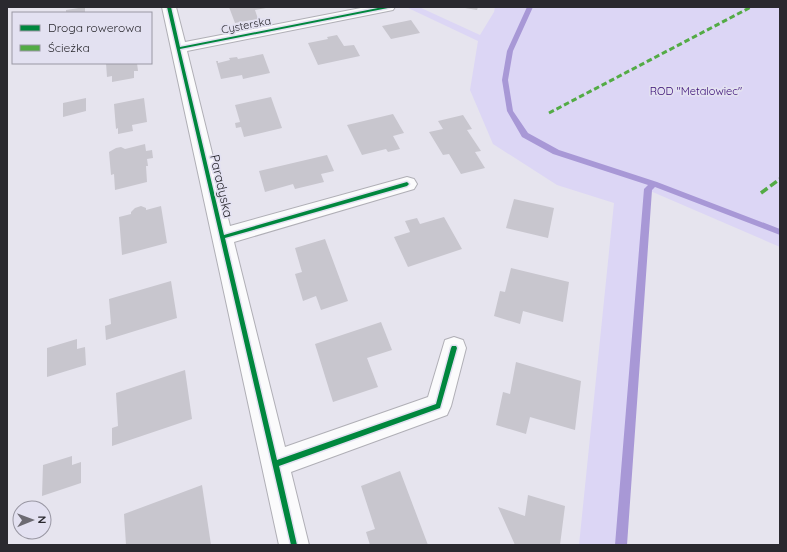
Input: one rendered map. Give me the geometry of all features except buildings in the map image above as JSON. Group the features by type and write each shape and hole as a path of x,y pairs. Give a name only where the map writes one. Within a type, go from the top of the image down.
{"street":[{"name":"Paradyska","path":"169,7 294,545"},
{"name":"Cysterska","path":"179,48 388,7"},
{"path":"222,237 407,184"},
{"path":"275,464 438,406 454,348"}],"green space":[{"name":"ROD \"Metalowiec\"","path":"406,7 419,7 480,35 494,12 495,7 780,7 780,247 648,190 621,545 579,545 614,203 557,185 493,144 470,90 478,41"}],"waterway":[{"path":"530,7 510,51 505,80 510,111 525,135 556,152 654,184"},
{"path":"621,545 648,189 654,184"},
{"path":"654,184 780,232"}],"marked path":[{"path":"549,113 751,7"},
{"path":"761,193 780,179"}],"cycle path":[{"path":"169,7 294,545"},
{"path":"179,48 388,7"},
{"path":"222,237 407,184"},
{"path":"275,464 438,406 454,348"}]}
